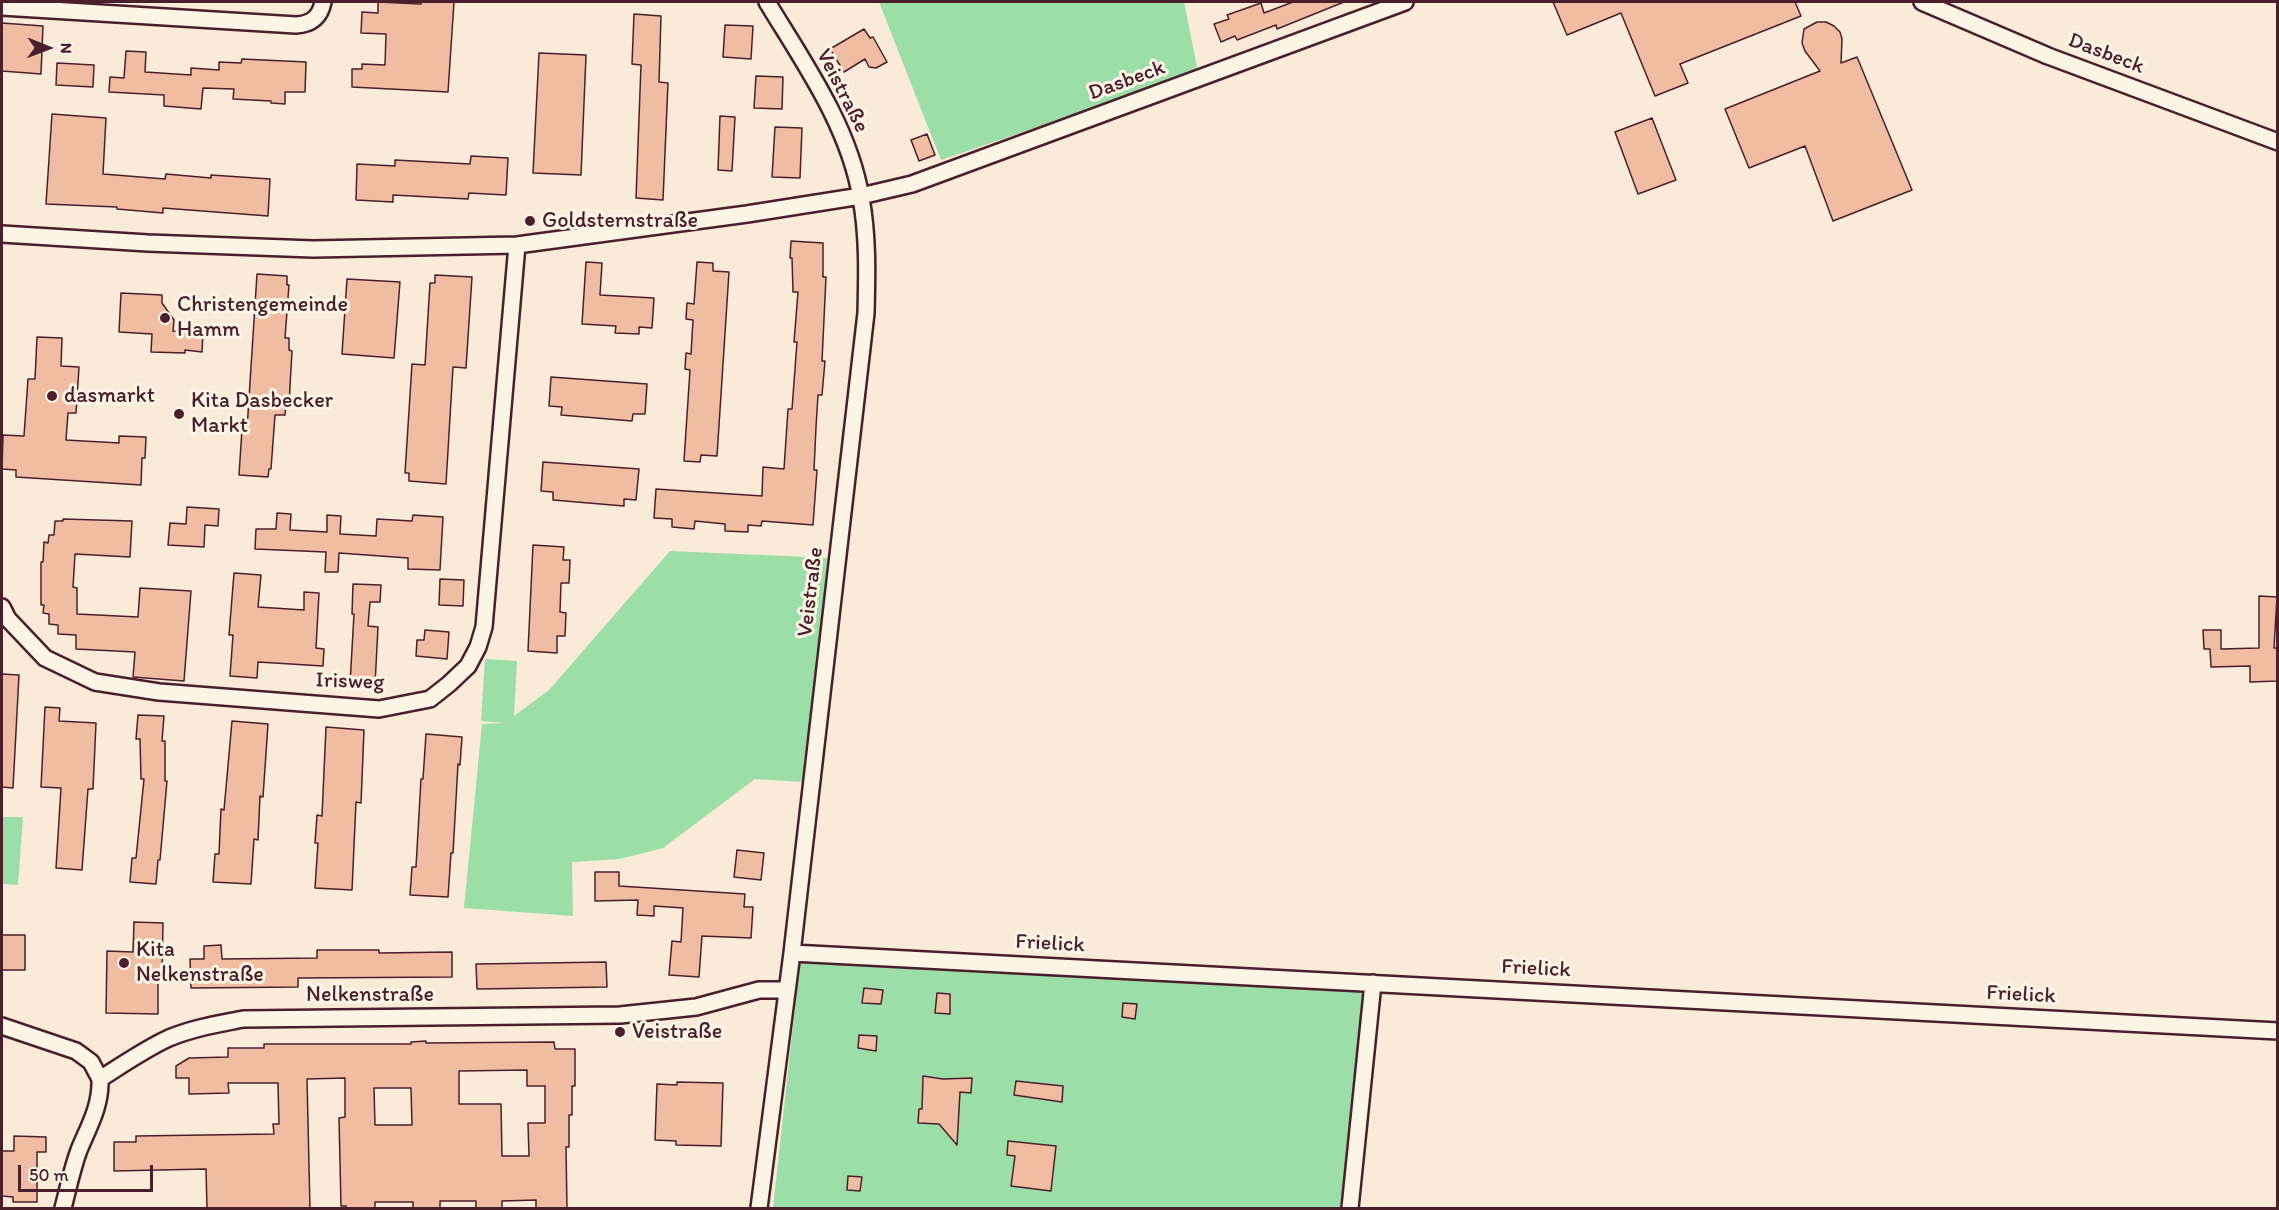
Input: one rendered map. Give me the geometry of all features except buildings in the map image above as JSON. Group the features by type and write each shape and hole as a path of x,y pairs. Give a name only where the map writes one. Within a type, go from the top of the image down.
{"street":[{"path":"2,7 305,25 313,21 320,13 322,2"},
{"name":"Veistraße","path":"759,1209 792,953 867,313 867,250 861,196 844,139 820,90 766,2"},
{"name":"Dasbeck","path":"861,196 912,184 1405,2"},
{"name":"Dasbeck","path":"1922,2 2048,56 2277,142"},
{"path":"2,234 313,249 517,245 861,196"},
{"name":"Irisweg","path":"2,607 8,618 45,658 95,682 159,692 379,709 430,699 468,666 478,647 484,627 517,245"},
{"name":"Frielick","path":"792,953 2277,1031"},
{"path":"1350,1209 1373,983"},
{"name":"Nelkenstraße","path":"100,1079 147,1049 170,1038 202,1027 243,1019 620,1015 696,1006 759,990 787,990"},
{"path":"2,1026 76,1051 91,1062 100,1079 101,1095 79,1150 63,1209"}],"green space":[{"path":"879,2 1184,2 1198,72 941,160"},
{"path":"670,551 830,558 804,782 755,779 663,848 620,859 572,862 573,916 464,908 482,724 505,723 481,721 485,659 517,661 514,716 549,690"},
{"path":"2,817 23,817 18,885 2,884"},
{"path":"838,961 1367,988 1343,1208 773,1208 800,962"}],"place":[{"name":"Goldsternstraße","path":"530,221"},
{"name":"Christengemeinde Hamm","path":"165,318"},
{"name":"dasmarkt","path":"52,396"},
{"name":"Kita Dasbecker Markt","path":"179,414"},
{"name":"Kita Nelkenstraße","path":"124,963"},
{"name":"Veistraße","path":"620,1032"}]}
